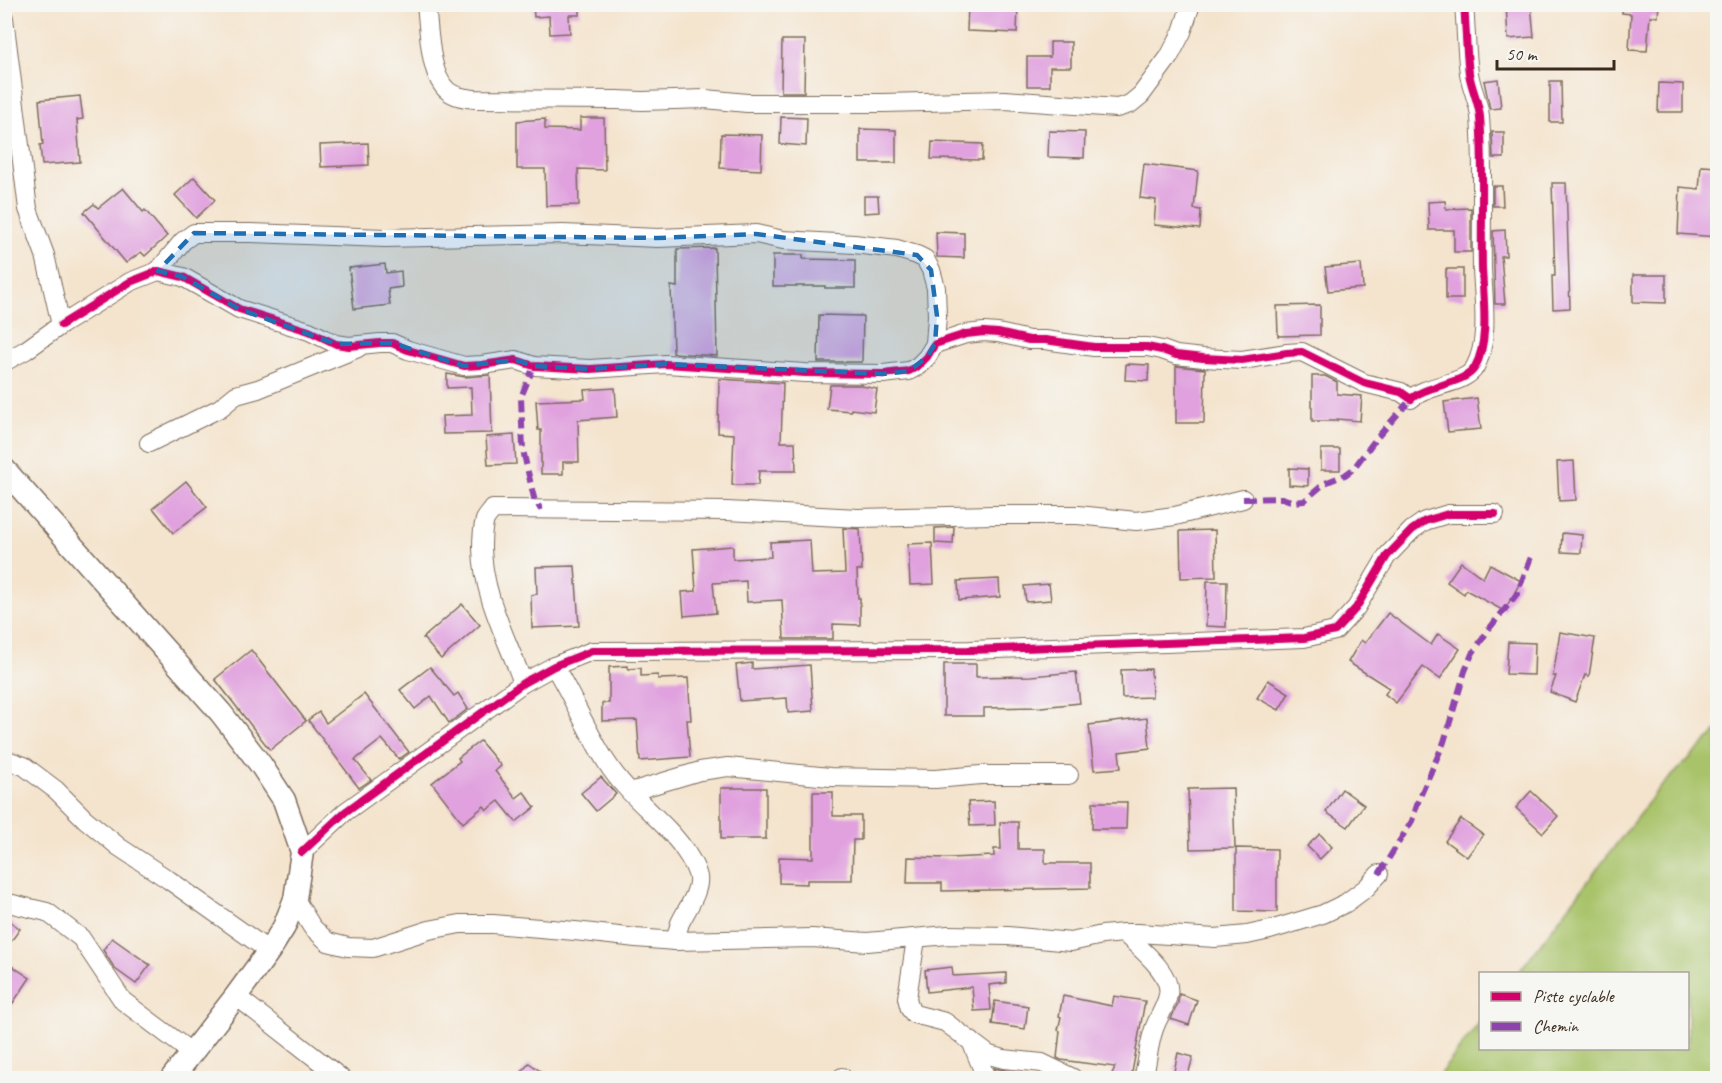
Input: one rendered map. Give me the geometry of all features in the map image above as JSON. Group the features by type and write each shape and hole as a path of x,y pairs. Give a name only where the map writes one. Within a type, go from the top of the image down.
{"street":[{"path":"426,4 437,78 448,91 460,97 642,101 705,99 747,103 1005,100 1117,108 1130,104 1141,95 1169,57 1182,33 1191,4"},
{"path":"934,344 966,334 984,332 1029,340 1094,347 1147,347 1176,356 1203,358 1242,360 1302,352 1364,383 1401,392 1411,399 1422,391 1466,376 1475,369 1484,343 1483,168 1480,113 1469,75 1464,4"},
{"path":"4,18 28,209 45,255 61,325"},
{"path":"4,362 130,282 158,271 183,241 194,232 385,238 563,234 658,238 756,234 783,240 897,249 925,260 931,270 936,288 937,315 934,344 927,357 918,366 909,370 883,374 859,375 666,364 578,368 534,366 516,360 464,366 417,353 392,343 349,346 336,344 309,332 239,309 183,276 158,271"},
{"path":"149,443 220,408 236,395 258,389 365,345"},
{"path":"4,469 221,713 261,765 284,800 302,852 295,899 284,927 236,996 172,1078"},
{"path":"523,683 511,649 495,615 488,591 482,533 485,519 493,509 727,511 858,518 1077,515 1136,521 1175,516 1243,499"},
{"path":"302,852 345,812 523,683 554,666 592,651 970,650 1304,638 1335,631 1356,608 1387,556 1412,530 1425,521 1448,514 1494,514"},
{"path":"554,666 570,691 607,763 630,792 679,842 690,859 698,878 693,902 680,924 675,941"},
{"path":"4,759 24,766 56,790 119,847 269,951"},
{"path":"630,792 700,771 728,767 830,777 935,778 981,775 1069,775"},
{"path":"295,899 312,927 328,942 374,948 429,930 460,924 493,924 675,941 812,938 867,942 948,935 1008,936 1071,942 1124,933 1215,938 1270,930 1323,914 1346,903 1366,888 1379,874"},
{"path":"4,902 47,912 81,938 123,1001 192,1053"},
{"path":"1124,933 1167,978 1169,987 1163,1011 1148,1047 1143,1078"},
{"path":"916,939 907,998 910,1009 915,1014 945,1022 989,1055 1042,1063 1073,1078"},
{"path":"236,996 341,1078"},
{"path":"970,1041 986,1078"}],"highlighted area":[{"path":"194,233 658,238 756,234 917,255 931,270 937,316 935,344 927,357 909,371 883,374 666,364 590,369 534,366 516,360 464,366 392,343 336,344 239,309 183,277 158,271"}],"green space":[{"path":"1717,731 1717,1078 1437,1078 1479,1023 1479,1050 1689,1050 1689,972 1519,972 1657,791"}],"building":[{"path":"533,4 580,4 580,15 569,15 570,33 550,34 549,16 534,17"},
{"path":"968,4 1018,4 1017,33 967,31"},
{"path":"1506,4 1531,4 1534,37 1508,39"},
{"path":"1623,4 1659,4 1658,17 1650,16 1647,51 1629,50 1631,14 1622,13"},
{"path":"782,40 805,40 804,92 781,92"},
{"path":"1050,42 1071,42 1071,67 1050,67 1050,86 1027,86 1027,57 1050,57"},
{"path":"1498,79 1501,108 1490,109 1484,81"},
{"path":"1550,81 1561,81 1562,122 1550,122"},
{"path":"1659,83 1683,84 1683,112 1658,112"},
{"path":"80,96 83,119 77,120 80,162 42,165 40,145 43,144 39,100"},
{"path":"781,117 807,118 806,146 780,144"},
{"path":"580,118 604,118 605,170 578,169 579,205 546,206 545,169 517,169 517,121 545,119 545,129 580,130"},
{"path":"860,129 896,130 896,163 860,163"},
{"path":"1049,131 1085,132 1084,158 1048,157"},
{"path":"1492,132 1504,132 1504,158 1493,158"},
{"path":"721,134 762,135 761,170 720,168"},
{"path":"932,142 983,144 982,160 931,159"},
{"path":"368,143 369,165 321,167 320,145"},
{"path":"1144,164 1198,171 1194,209 1201,210 1200,229 1154,225 1156,200 1140,198"},
{"path":"1701,166 1718,167 1718,237 1678,234 1680,187 1699,189"},
{"path":"194,177 215,200 196,218 175,195"},
{"path":"1552,183 1566,183 1570,308 1553,309 1552,276 1555,276"},
{"path":"1493,186 1502,186 1503,206 1493,206"},
{"path":"123,188 167,236 145,256 141,252 126,263 84,212 94,204 98,208"},
{"path":"864,196 878,196 879,212 864,213"},
{"path":"1445,201 1446,209 1471,208 1471,252 1454,252 1454,230 1429,230 1428,202"},
{"path":"1505,230 1506,256 1501,256 1505,304 1495,304 1493,231"},
{"path":"936,232 964,233 964,258 937,257"},
{"path":"715,248 717,356 673,353 671,286 677,287 677,249"},
{"path":"773,255 803,255 803,259 855,260 855,288 773,286"},
{"path":"385,264 386,273 401,271 402,287 388,289 390,305 354,309 349,268"},
{"path":"1361,264 1363,288 1328,291 1325,267"},
{"path":"1446,269 1463,269 1463,299 1446,299"},
{"path":"1633,275 1666,275 1666,303 1633,302"},
{"path":"1320,305 1320,335 1278,336 1277,306"},
{"path":"819,315 863,316 862,362 818,362"},
{"path":"1126,364 1149,365 1148,381 1125,380"},
{"path":"1176,366 1205,369 1204,423 1176,423"},
{"path":"447,374 465,377 490,375 492,433 443,434 442,416 472,415 471,387 447,388"},
{"path":"1312,376 1325,376 1337,382 1337,394 1362,396 1360,421 1337,419 1337,421 1312,421"},
{"path":"719,379 783,383 781,442 795,442 796,471 759,471 758,485 732,485 734,434 718,433"},
{"path":"830,385 862,385 877,389 874,412 827,409"},
{"path":"615,388 617,417 578,420 579,462 563,462 563,474 541,474 541,430 538,430 536,401 585,399 584,390"},
{"path":"1477,398 1481,429 1448,432 1444,402"},
{"path":"514,435 516,464 488,465 486,437"},
{"path":"1321,449 1340,449 1340,470 1321,470"},
{"path":"1574,461 1576,500 1559,501 1557,462"},
{"path":"1289,468 1308,469 1308,486 1289,485"},
{"path":"186,481 207,507 173,533 153,508"},
{"path":"954,527 953,544 935,543 935,528"},
{"path":"843,528 860,529 862,570 857,570 860,625 833,624 833,639 784,639 782,600 747,602 746,581 713,583 716,613 684,616 682,592 696,591 693,549 733,546 733,559 771,557 770,542 810,540 812,574 845,573"},
{"path":"1215,530 1216,577 1181,578 1180,531"},
{"path":"1562,533 1582,535 1581,553 1561,552"},
{"path":"932,543 934,584 910,585 908,544"},
{"path":"1461,562 1483,578 1490,564 1521,581 1504,611 1466,590 1464,594 1447,582"},
{"path":"575,566 579,626 532,628 531,595 537,594 536,567"},
{"path":"999,579 1000,597 959,600 958,581"},
{"path":"1207,581 1227,581 1226,627 1206,626"},
{"path":"1049,584 1051,600 1026,602 1024,586"},
{"path":"462,604 480,625 441,659 423,638"},
{"path":"1388,613 1431,645 1438,634 1460,649 1440,679 1423,667 1396,703 1385,694 1389,688 1348,662 1361,640 1365,643"},
{"path":"1560,632 1595,638 1589,676 1585,675 1575,702 1550,692 1556,676 1553,676"},
{"path":"1508,642 1535,643 1534,675 1506,674"},
{"path":"251,650 306,721 270,750 215,679"},
{"path":"752,663 752,669 810,665 813,711 788,713 787,698 740,701 736,665"},
{"path":"944,664 976,664 976,677 1076,672 1080,703 1041,707 984,708 984,716 944,716"},
{"path":"628,666 628,669 641,668 641,676 658,675 658,679 688,678 691,720 687,720 690,757 640,761 637,720 602,721 602,703 609,703 609,667"},
{"path":"430,667 454,696 458,693 468,709 449,723 431,696 415,709 400,690"},
{"path":"1151,669 1152,697 1122,698 1121,670"},
{"path":"1268,680 1289,693 1279,710 1257,698"},
{"path":"364,694 409,752 399,759 382,739 355,760 371,780 359,788 308,720 319,712 326,723"},
{"path":"1147,718 1150,748 1119,752 1121,768 1094,770 1089,725"},
{"path":"480,741 501,766 495,771 516,798 524,792 535,807 516,822 499,801 487,810 484,806 463,823 432,783 460,761 458,758"},
{"path":"601,777 616,794 596,811 581,793"},
{"path":"721,788 766,788 766,839 721,839"},
{"path":"1233,788 1235,848 1190,849 1188,789"},
{"path":"1342,789 1364,805 1348,827 1326,812"},
{"path":"1531,791 1558,816 1543,833 1516,808"},
{"path":"813,792 833,792 833,816 861,816 861,840 853,840 852,880 807,880 807,884 779,883 779,857 813,858"},
{"path":"994,801 995,825 970,826 968,802"},
{"path":"1093,802 1127,802 1126,829 1092,829"},
{"path":"1461,819 1483,835 1467,857 1445,841"},
{"path":"1000,822 1018,822 1018,849 1045,849 1045,863 1090,863 1090,888 942,891 942,883 907,883 908,857 994,856 994,849 1001,849"},
{"path":"1320,834 1332,847 1320,859 1307,846"},
{"path":"1236,848 1277,849 1277,912 1236,911"},
{"path":"4,917 20,929 4,951"},
{"path":"112,938 150,965 136,984 115,969 103,950"},
{"path":"9,964 30,978 4,1016 4,970"},
{"path":"952,967 953,976 1006,973 1006,983 989,985 991,1010 974,1011 972,987 927,992 925,970"},
{"path":"1179,994 1197,1000 1189,1025 1171,1019"},
{"path":"1063,996 1112,1006 1114,996 1145,1001 1131,1078 1110,1078 1115,1067 1057,1058 1061,1017 1059,1016"},
{"path":"995,1001 1028,1006 1025,1029 992,1024"},
{"path":"1178,1053 1193,1057 1188,1075 1174,1071"},
{"path":"529,1063 550,1078 517,1078"},
{"path":"994,1068 1008,1071 1023,1078 998,1078"}],"marked path":[{"path":"534,366 521,397 523,450 534,498 541,510"},
{"path":"1243,499 1282,498 1294,502 1304,501 1325,483 1353,469 1411,399"},
{"path":"1379,874 1412,821 1444,742 1472,654 1517,594 1531,557"}],"cycle path":[{"path":"61,325 130,282 158,271 183,277 239,309 309,331 336,344 349,346 392,343 464,366 516,360 534,366 590,369 666,364 805,373 883,374 909,371 918,366 935,344 966,334 984,332 1029,340 1094,347 1147,347 1176,355 1203,358 1242,360 1302,352 1364,383 1401,392 1411,399 1426,390 1455,381 1470,373 1480,356 1483,344 1481,136 1479,111 1469,73 1464,4"},
{"path":"302,852 345,812 523,683 554,666 592,651 970,650 1304,638 1335,631 1356,608 1387,556 1412,530 1425,521 1448,514 1495,514"}]}
